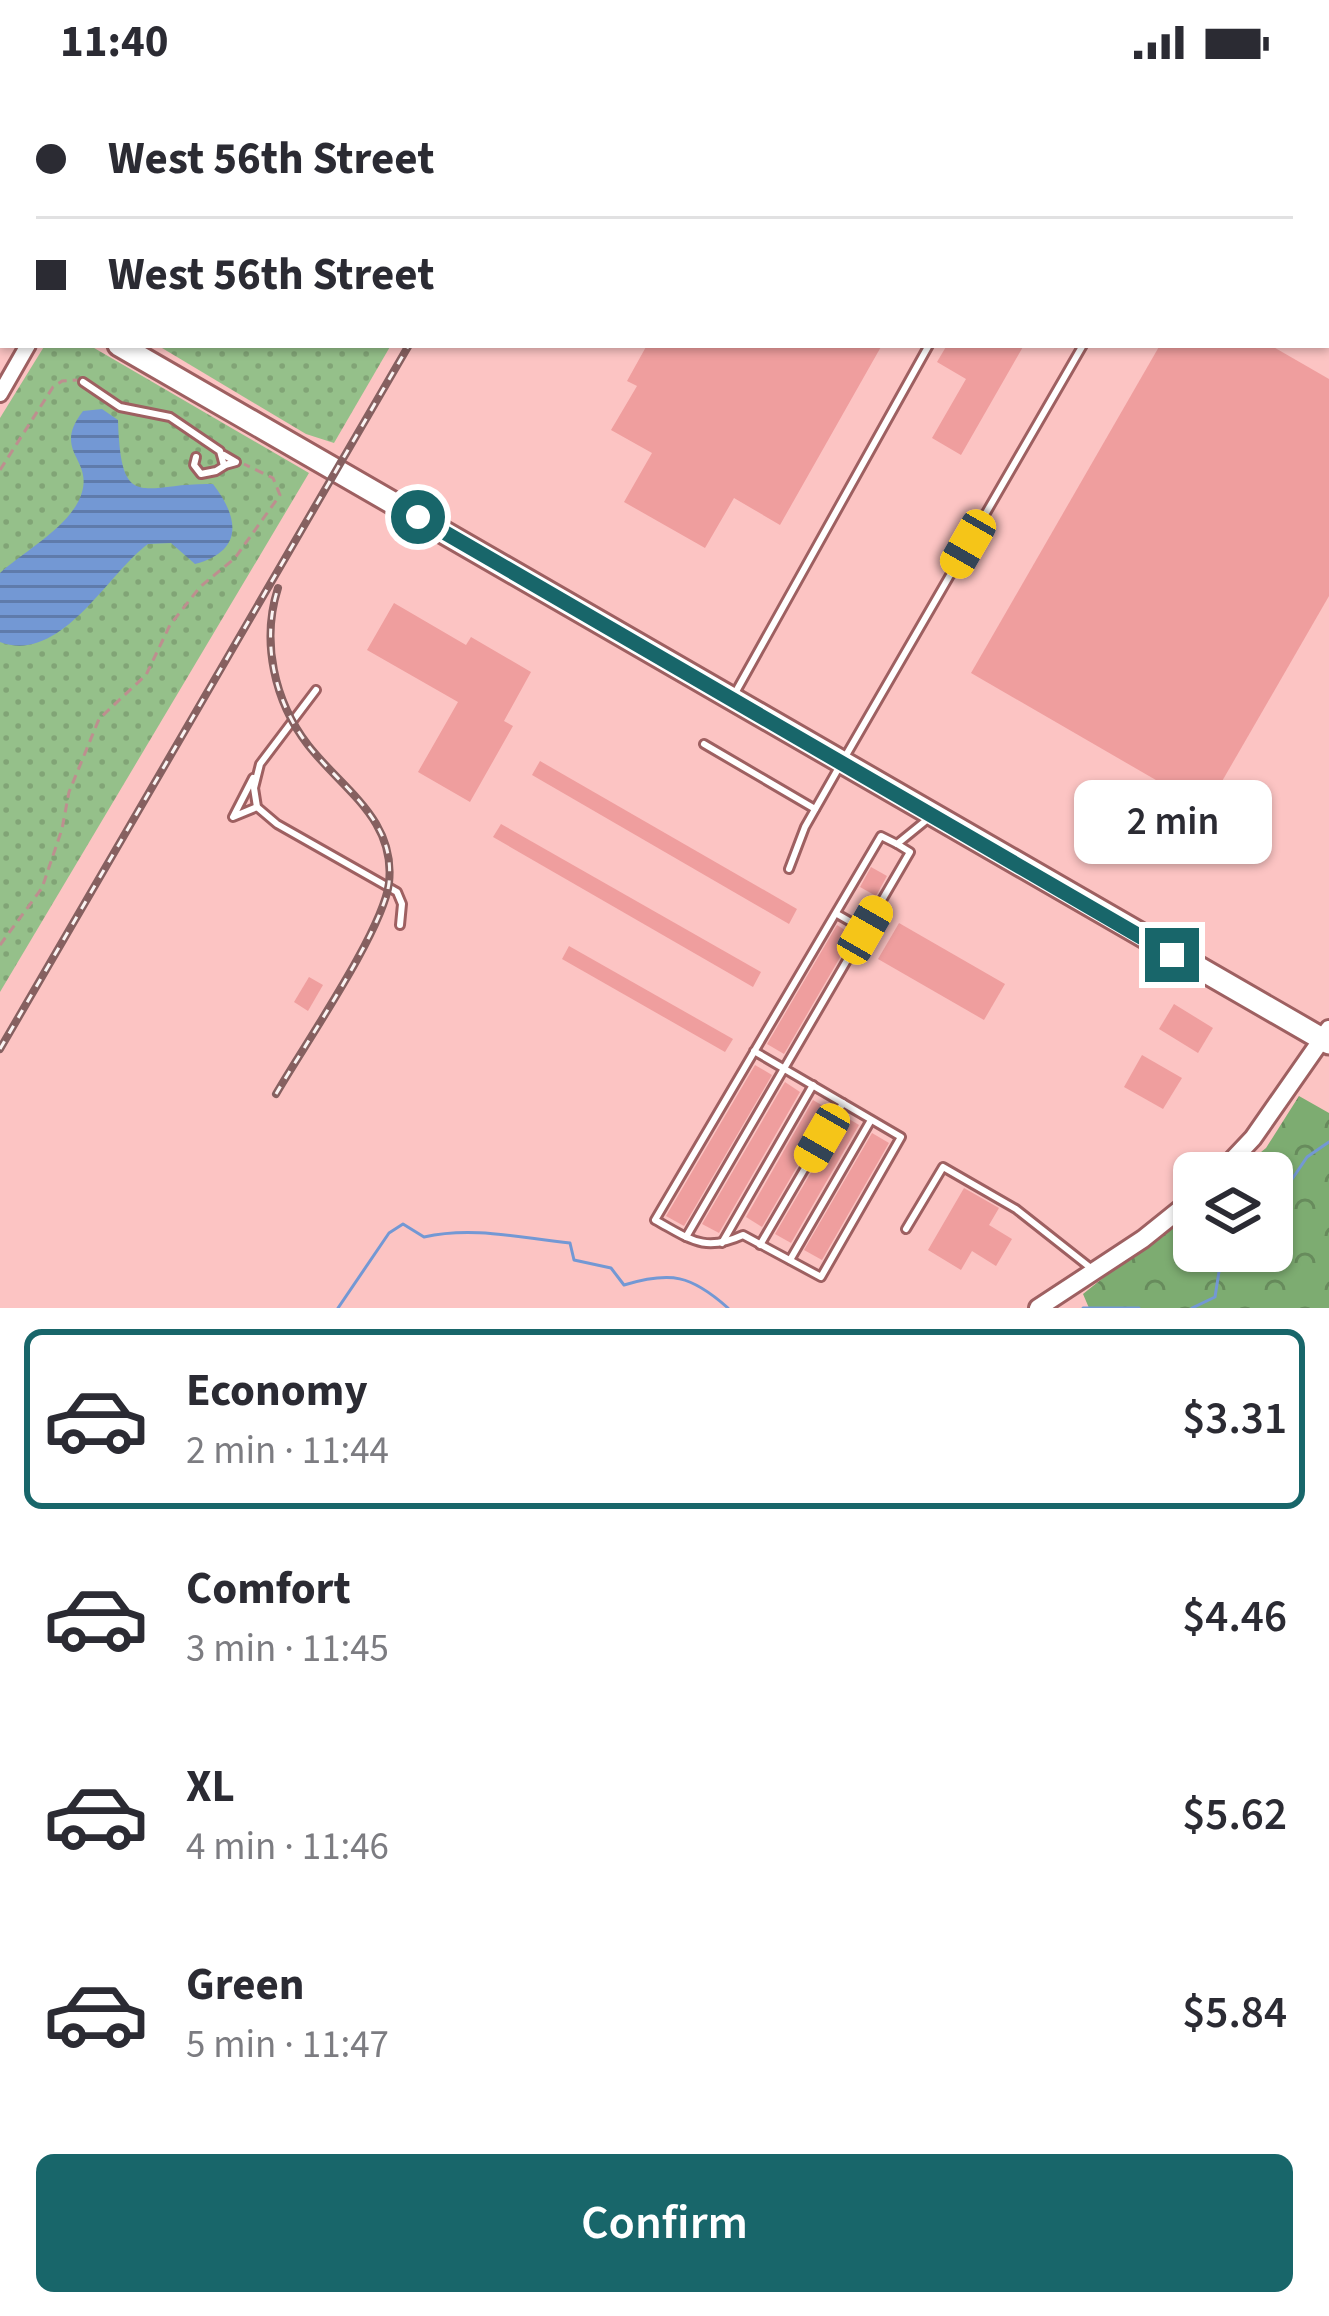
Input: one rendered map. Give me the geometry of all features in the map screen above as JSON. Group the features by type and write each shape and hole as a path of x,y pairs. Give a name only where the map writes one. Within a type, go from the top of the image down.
{"main road":[{"path":"124,348 932,816 1327,1037"}],"street":[{"path":"0,394 26,348"},
{"path":"1239,1152 1327,1037"},
{"path":"1038,1308 1173,1214"}],"lane":[{"path":"732,698 927,348"},
{"path":"789,868 815,809 1081,348"},
{"path":"83,382 120,407 170,417 236,462"},
{"path":"224,455 224,466"},
{"path":"196,457 194,465 201,473 236,462"},
{"path":"257,807 233,817 260,764 316,690"},
{"path":"704,744 815,809"},
{"path":"260,764 254,788 257,807 278,824 397,892 402,904 400,925"},
{"path":"897,844 932,816"},
{"path":"686,1238 785,1069 910,852 881,836 754,1051 655,1220 686,1238 695,1243 720,1245 743,1235 821,1277 901,1137 813,1085 785,1069 754,1051"},
{"path":"835,914 865,930"},
{"path":"720,1245 813,1085"},
{"path":"760,1244 843,1103"},
{"path":"790,1260 872,1120"},
{"path":"907,1229 944,1167 1045,1229 1094,1272"}],"path":[{"path":"0,470 53,387 62,380 83,382"},
{"path":"0,945 42,888 69,792 99,719 146,675 170,625 200,587 235,558 280,496 273,478 236,462"}],"green space":[{"path":"43,348 94,348 309,473 0,992 0,418"},
{"path":"162,348 389,348 334,443 306,434"},
{"path":"1299,1096 1329,1113 1329,1308 1089,1308 1083,1294 1173,1222 1173,1272 1293,1272 1293,1152 1261,1152"}],"water":[{"path":"102,409 118,420 124,470 131,482 153,488 213,484 232,521 229,542 222,551 195,564 171,543 148,544 63,629 22,646 0,642 0,573 58,526 77,504 84,480 71,436 83,411"}],"building":[{"path":"645,348 880,348 780,525 734,498 705,548 624,502 652,453 611,430 637,386 627,381"},
{"path":"945,348 1022,348 961,455 932,438 966,379 937,362"},
{"path":"1158,348 1275,348 1329,379 1329,596 1206,809 971,673"},
{"path":"394,603 466,645 471,637 531,672 504,721 513,726 470,802 418,772 458,702 367,650"},
{"path":"540,761 797,909 789,924 532,775"},
{"path":"501,824 761,972 753,987 493,837"},
{"path":"871,867 887,876 876,896 860,887"},
{"path":"899,923 1005,984 984,1020 878,959"},
{"path":"837,925 853,935 784,1054 767,1044"},
{"path":"569,946 733,1039 725,1052 562,959"},
{"path":"309,977 323,985 308,1011 294,1002"},
{"path":"1174,1004 1213,1028 1198,1053 1159,1029"},
{"path":"1142,1055 1182,1078 1163,1109 1124,1087"},
{"path":"755,1065 772,1075 684,1226 666,1216"},
{"path":"785,1082 800,1092 719,1233 702,1224"},
{"path":"813,1100 830,1110 762,1227 746,1217"},
{"path":"844,1116 859,1125 791,1243 775,1234"},
{"path":"872,1133 889,1143 822,1260 804,1250"},
{"path":"964,1188 999,1208 989,1225 1012,1239 996,1266 972,1251 961,1270 928,1250"}],"waterway":[{"path":"1293,1178 1307,1157 1329,1142"},
{"path":"338,1308 389,1233 403,1224 424,1237 479,1233 570,1243 574,1260 611,1268 624,1285 655,1278 680,1279 728,1308"},
{"path":"1192,1308 1215,1297 1219,1272"},
{"path":"1083,1308 1139,1308"}],"railway":[{"path":"0,1049 407,348"},
{"path":"276,1094 373,930 389,883 389,861 376,823 308,745 279,690 271,649 278,588"}],"route":[{"path":"418,517 1172,955"}]}
